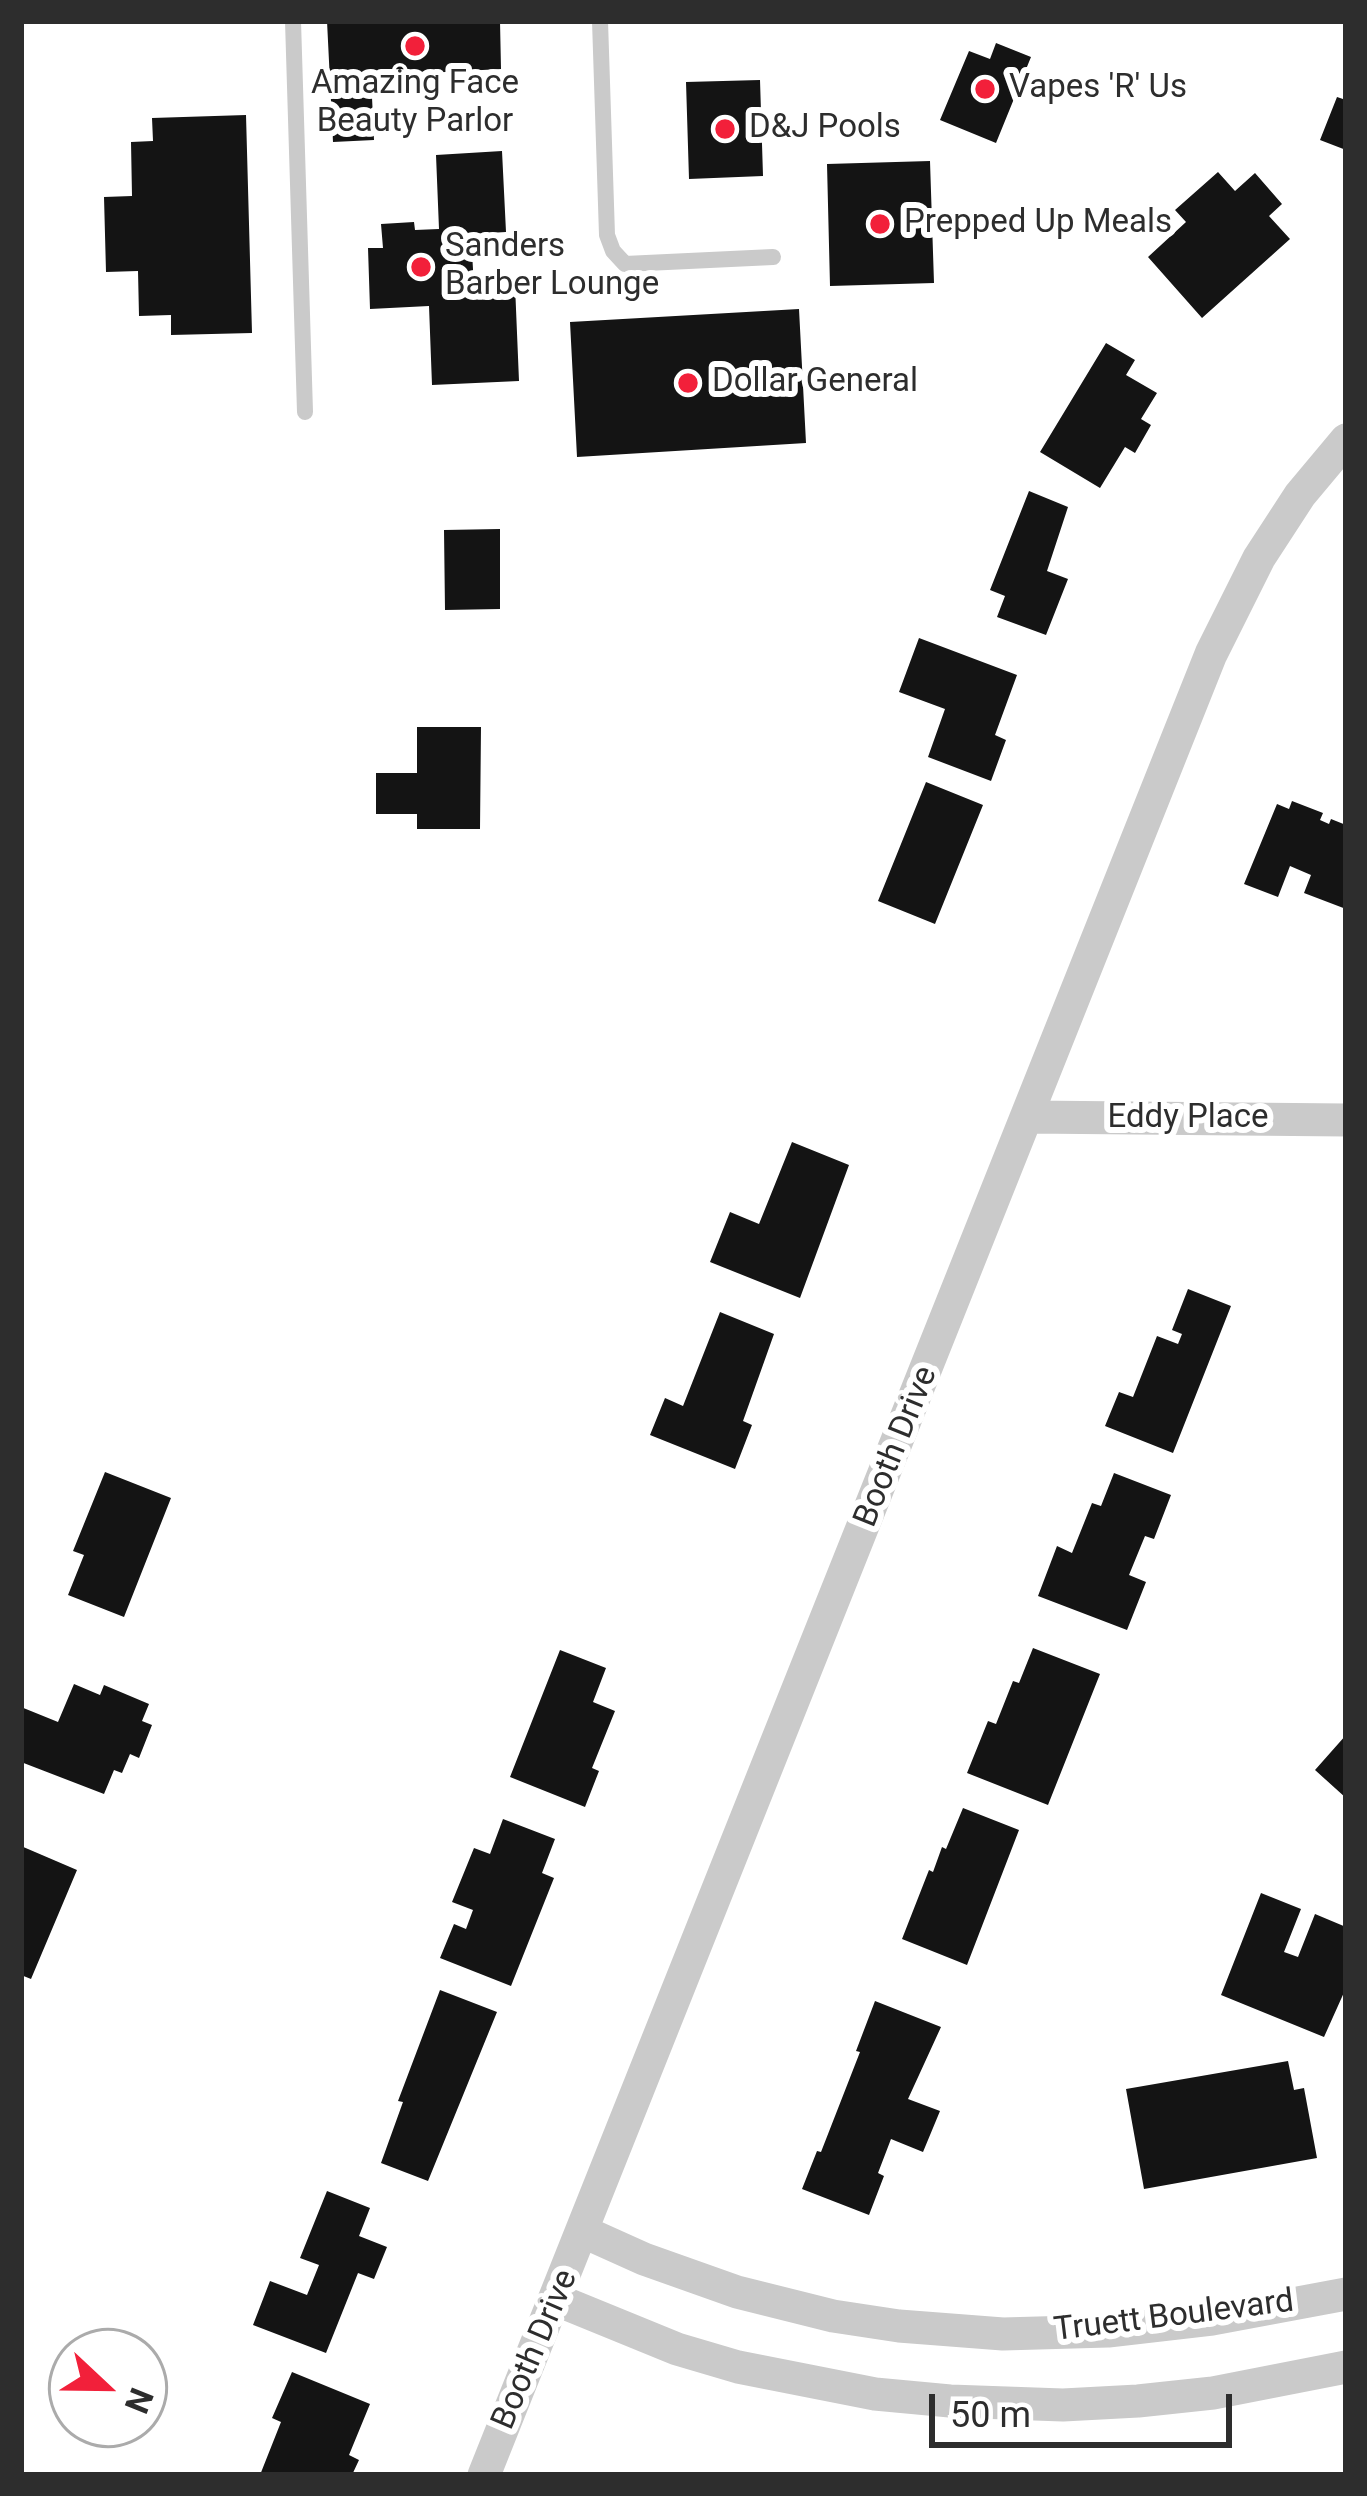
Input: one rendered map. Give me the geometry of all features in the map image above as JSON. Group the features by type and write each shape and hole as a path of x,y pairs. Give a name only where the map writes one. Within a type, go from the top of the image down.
{"street":[{"name":"Booth Drive","path":"484,2475 1211,655 1259,558 1300,495 1346,440"},
{"name":"Eddy Place","path":"1029,1117 1346,1120"},
{"name":"Truett Boulevard","path":"584,2232 737,2293 898,2326 1003,2333 1108,2331 1212,2319 1346,2294"},
{"path":"557,2300 676,2349 738,2367 875,2394 950,2401 1138,2401 1213,2393 1346,2367"}],"lane":[{"path":"293,21 305,412"},
{"path":"600,21 607,235 613,251 625,264 773,257"}],"building":[{"path":"327,21 500,21 501,69 371,76 374,140 333,142"},
{"name":"Vapes 'R' Us","path":"996,43 1031,57 996,143 940,120 969,51 990,59"},
{"name":"D&J Pools","path":"760,80 763,176 689,179 686,82"},
{"path":"1337,97 1346,100 1346,150 1320,140"},
{"path":"246,115 252,333 171,335 171,315 139,316 138,271 106,272 104,197 132,196 131,142 153,141 152,118"},
{"name":"Sanders Barber Lounge","path":"502,151 506,232 471,234 474,287 515,285 519,381 432,385 429,306 370,309 368,248 383,248 381,224 414,222 415,230 439,229 436,155"},
{"name":"Prepped Up Meals","path":"930,161 934,283 830,286 827,164"},
{"path":"1218,172 1235,191 1255,173 1282,204 1269,216 1290,239 1202,318 1148,257 1186,222 1175,210"},
{"name":"Dollar General","path":"799,309 806,443 577,457 570,322"},
{"path":"1106,343 1135,360 1126,375 1157,393 1141,419 1151,425 1135,453 1125,447 1100,488 1040,452"},
{"path":"1029,491 1068,507 1047,571 1068,579 1046,635 997,617 1005,596 990,590"},
{"path":"500,529 500,609 445,610 444,530"},
{"path":"919,638 1017,675 995,735 1006,740 991,781 928,757 945,709 899,692"},
{"path":"417,727 481,727 480,829 417,829 417,814 376,814 376,773 417,773"},
{"path":"926,782 983,805 935,924 878,901"},
{"path":"1292,801 1323,813 1320,820 1329,824 1331,819 1346,825 1346,909 1304,893 1311,875 1290,866 1278,897 1244,884 1277,804 1289,809"},
{"path":"792,1142 849,1165 800,1298 710,1262 730,1212 759,1224"},
{"path":"1188,1289 1231,1306 1173,1453 1105,1426 1119,1392 1133,1397 1157,1336 1178,1344 1182,1334 1172,1330"},
{"path":"720,1312 774,1334 743,1421 752,1425 735,1469 650,1435 665,1398 683,1406"},
{"path":"105,1472 171,1498 124,1617 68,1595 84,1555 73,1551"},
{"path":"1114,1473 1171,1495 1154,1539 1145,1536 1129,1575 1146,1582 1127,1630 1038,1596 1057,1546 1072,1553 1092,1503 1101,1506"},
{"path":"1033,1648 1100,1674 1048,1805 967,1773 988,1721 996,1724"},
{"path":"560,1650 606,1668 593,1702 615,1711 592,1768 599,1771 585,1807 510,1777"},
{"path":"74,1684 100,1695 104,1685 149,1704 142,1721 152,1725 139,1758 130,1754 122,1773 114,1770 104,1794 21,1762 21,1707 58,1722"},
{"path":"1346,1735 1346,1798 1315,1770"},
{"path":"963,1808 1019,1830 967,1965 902,1939 929,1870 933,1872 942,1847 946,1849"},
{"path":"503,1819 555,1839 542,1873 554,1878 511,1986 440,1958 454,1924 466,1929 473,1910 452,1902 474,1848 490,1854"},
{"path":"21,1846 77,1870 31,1979 21,1975"},
{"path":"1261,1893 1301,1909 1284,1952 1298,1957 1315,1914 1346,1927 1346,1988 1324,2037 1221,1995"},
{"path":"440,1990 497,2012 428,2181 381,2163 403,2102 398,2101"},
{"path":"875,2001 941,2027 908,2099 940,2111 923,2152 891,2139 869,2215 802,2189 860,2052 856,2051"},
{"path":"1288,2061 1294,2090 1304,2088 1317,2158 1144,2189 1126,2089"},
{"path":"327,2191 370,2208 359,2236 387,2247 374,2279 358,2273 326,2353 253,2325 270,2281 307,2295 319,2265 300,2258"},
{"path":"292,2372 370,2404 349,2455 359,2460 352,2475 260,2475 281,2422 272,2418"}],"place":[{"name":"Amazing Face Beauty Parlor","path":"415,46"},
{"name":"Vapes 'R' Us","path":"985,89"},
{"name":"D&J Pools","path":"725,129"},
{"name":"Prepped Up Meals","path":"880,224"},
{"name":"Sanders Barber Lounge","path":"421,267"},
{"name":"Dollar General","path":"688,383"}]}
